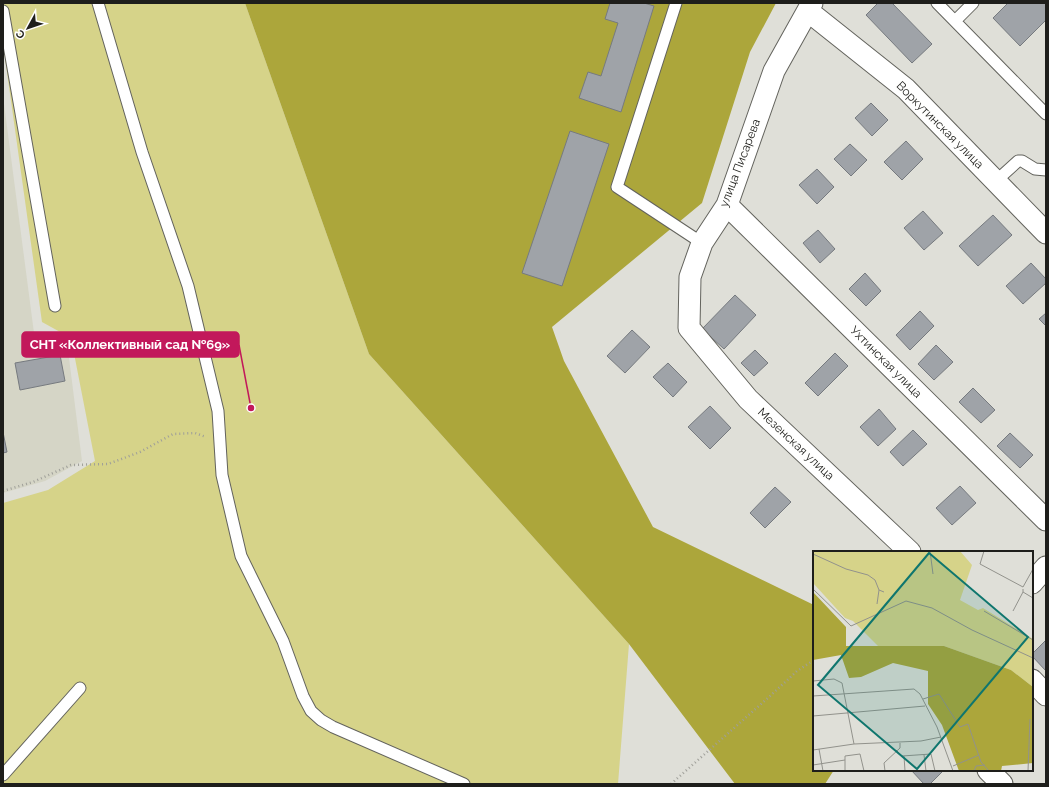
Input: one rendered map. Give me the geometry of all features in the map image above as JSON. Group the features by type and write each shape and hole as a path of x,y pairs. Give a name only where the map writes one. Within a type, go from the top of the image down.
{"street":[{"name":"улица Писарева","path":"689,328 690,277 702,242 727,205 774,71 810,7"},
{"name":"Воркутинская улица","path":"810,7 906,89 1046,233"},
{"name":"Ухтинская улица","path":"727,205 1046,520"},
{"name":"Мезенская улица","path":"689,328 748,398 909,551"},
{"path":"1033,581 1046,567"},
{"path":"1033,681 1046,695"},
{"path":"989,771 1002,784"}],"lane":[{"path":"98,3 142,152 188,286 218,411 222,475 241,556 283,641 311,711 321,720 333,727 464,784"},
{"path":"676,3 617,187 702,242"},
{"path":"937,3 1045,110"},
{"path":"955,21 973,3"},
{"path":"3,11 55,306"},
{"path":"996,181 1018,161 1022,161 1035,169 1045,169"},
{"path":"3,775 80,688"}],"path":[{"path":"3,491 33,482 71,465 108,464 140,452 173,434 195,433 220,443"},
{"path":"672,784 797,671 813,661"}],"shaded area":[{"path":"3,3 245,3 369,354 629,644 618,784 3,784 3,503 48,490 95,461 71,338 42,322 3,44"},
{"path":"245,3 776,3 750,52 702,203 552,327 564,361 653,527 813,605 813,771 833,771 825,784 735,784 629,644 369,354"},
{"path":"3,96 34,333 68,350 82,461 45,481 3,493"}],"building":[{"path":"610,3 644,3 654,6 621,112 579,98 588,72 601,76 618,23 605,19"},
{"path":"878,3 892,3 932,44 912,63 866,15"},
{"path":"1008,3 1046,3 1046,20 1020,46 993,18"},
{"path":"871,103 888,120 872,136 855,118"},
{"path":"570,131 609,144 562,286 522,273"},
{"path":"906,141 923,159 902,180 884,162"},
{"path":"850,144 867,160 851,176 834,159"},
{"path":"817,169 834,187 817,204 799,185"},
{"path":"923,211 943,233 924,250 904,228"},
{"path":"993,215 1012,235 978,266 959,246"},
{"path":"818,230 835,249 820,263 803,243"},
{"path":"1031,263 1046,279 1046,283 1023,304 1006,286"},
{"path":"865,273 881,291 866,306 849,289"},
{"path":"735,295 756,315 724,349 702,329"},
{"path":"920,311 934,326 910,350 896,335"},
{"path":"1046,313 1046,326 1039,319"},
{"path":"632,330 650,347 625,373 607,356"},
{"path":"936,345 953,362 934,380 918,364"},
{"path":"755,350 768,363 754,376 741,363"},
{"path":"835,353 848,366 818,396 805,383"},
{"path":"60,355 65,381 20,390 15,363"},
{"path":"668,363 687,382 673,397 653,377"},
{"path":"973,388 995,410 981,423 959,402"},
{"path":"710,406 731,428 710,449 688,427"},
{"path":"879,409 896,429 878,446 860,427"},
{"path":"913,430 927,444 903,466 890,452"},
{"path":"3,432 7,452 3,453"},
{"path":"1010,433 1033,455 1020,468 997,446"},
{"path":"960,486 976,503 952,525 936,508"},
{"path":"775,487 791,502 765,528 750,513"},
{"path":"1046,640 1046,671 1033,657 1033,653"},
{"path":"912,771 943,771 930,784 924,784"}],"place":[{"name":"СНТ «Коллективный сад №69»","path":"251,408"}]}
